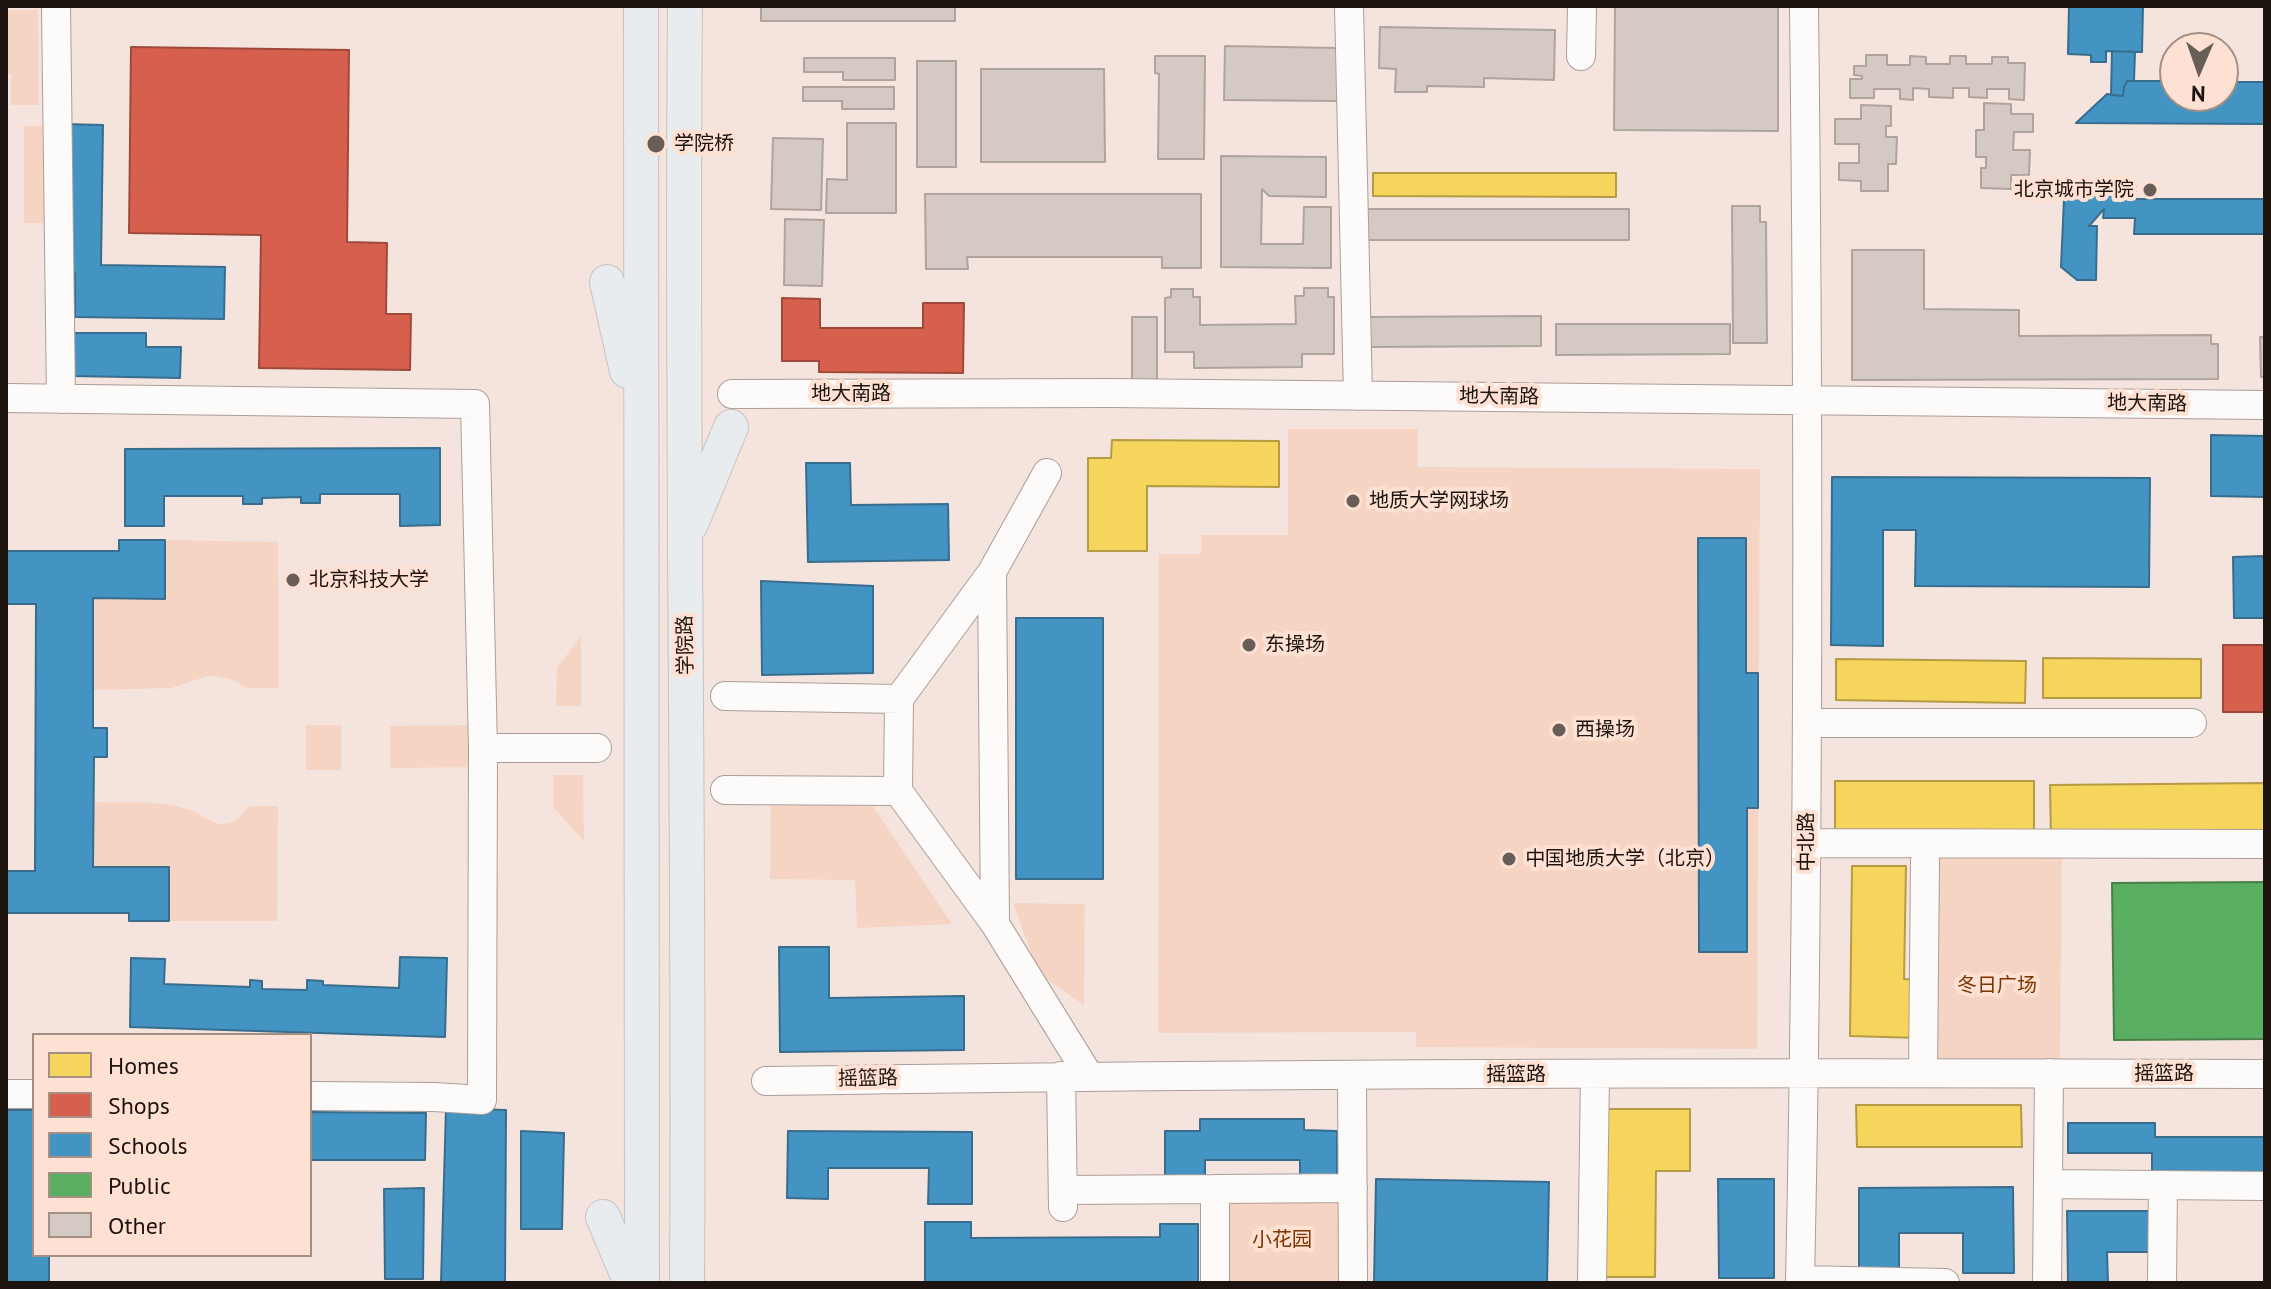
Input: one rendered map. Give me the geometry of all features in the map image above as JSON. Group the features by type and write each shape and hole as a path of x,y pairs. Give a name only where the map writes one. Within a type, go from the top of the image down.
{"main road":[{"path":"641,6 642,1283"},
{"name":"学院路","path":"685,6 683,193 689,960 687,1283"},
{"path":"607,282 641,430"},
{"path":"685,539 732,410"},
{"path":"603,1217 631,1283"}],"street":[{"path":"56,6 61,399"},
{"path":"1349,6 1358,396"},
{"path":"1581,56 1582,6"},
{"name":"中北路","path":"1800,1282 1806,1072 1809,400 1804,6"},
{"name":"地大南路","path":"732,410 1358,396 2265,405"},
{"path":"6,398 475,404 483,748 482,1100 312,1096"},
{"path":"1047,473 992,572 899,699 898,791 995,924 1089,1076"},
{"path":"992,572 995,924"},
{"path":"725,696 899,699"},
{"path":"1807,723 2192,723"},
{"path":"483,748 597,748"},
{"path":"725,790 898,791"},
{"path":"1807,843 2265,844"},
{"path":"1923,1073 1925,861"},
{"name":"摇篮路","path":"766,1081 1061,1076 1806,1072 2265,1074"},
{"path":"2047,1283 2049,1073"},
{"path":"1592,1283 1595,1074"},
{"path":"1061,1076 1063,1199 1215,1189 1353,1188"},
{"path":"1352,1076 1353,1283"},
{"path":"6,1094 32,1094"},
{"path":"2048,1184 2265,1186"},
{"path":"2162,1283 2163,1185"},
{"path":"1215,1189 1215,1283"},
{"path":"1800,1282 1945,1283"}],"green space":[{"path":"6,10 38,10 39,105 11,105 11,74 6,73"},
{"path":"24,126 47,126 47,223 24,223"},
{"path":"1288,429 1418,429 1418,467 1760,469 1757,1049 1416,1047 1416,1032 1158,1033 1159,554 1201,554 1201,535 1288,535"},
{"path":"165,540 278,542 279,688 246,688 234,680 211,675 171,688 93,690 93,598 164,598"},
{"path":"581,636 581,706 556,706 557,668"},
{"path":"306,725 341,725 341,770 306,770"},
{"path":"481,725 482,767 390,768 390,726"},
{"path":"553,775 583,775 584,841 553,807"},
{"path":"771,801 870,802 952,924 857,928 855,880 770,879"},
{"path":"93,802 171,805 225,824 236,820 249,806 278,806 277,921 169,921 169,868 93,867"},
{"name":"冬日广场","path":"1935,854 2062,855 2060,1061 1933,1059"},
{"path":"1013,903 1085,904 1084,1005 1039,974"},
{"name":"小花园","path":"1226,1197 1339,1199 1338,1283 1225,1283"}],"building: Homes":[{"path":"1373,173 1616,173 1616,197 1373,196"},
{"path":"1112,440 1279,441 1279,487 1147,486 1147,551 1088,551 1088,458 1111,458"},
{"path":"2043,658 2201,659 2201,698 2043,698"},
{"path":"1836,659 2026,661 2025,703 1836,700"},
{"path":"1835,781 2034,781 2034,836 1835,835"},
{"path":"2265,783 2265,836 2051,838 2050,785"},
{"path":"1852,866 1906,866 1904,979 1920,980 1919,1038 1850,1036"},
{"path":"1856,1105 2021,1105 2022,1147 1857,1147"},
{"path":"1601,1109 1690,1109 1690,1171 1656,1171 1655,1277 1599,1277"}],"building: Shops":[{"path":"131,47 349,50 347,242 387,243 386,314 411,314 410,370 259,368 261,235 129,233"},
{"path":"782,298 820,299 820,328 923,328 923,303 964,303 963,373 819,372 819,361 782,361"},
{"path":"2223,645 2265,645 2265,712 2223,712"}],"building: Schools":[{"path":"2069,6 2143,6 2142,52 2106,51 2106,62 2091,62 2091,55 2068,54"},
{"path":"2112,51 2135,52 2134,81 2127,81 2123,96 2111,95"},
{"path":"2127,81 2159,81 2159,112 2239,112 2239,82 2265,82 2265,124 2076,123 2107,94 2123,96"},
{"path":"64,124 103,125 101,265 225,267 224,319 75,317 75,273 61,273"},
{"path":"2076,181 2136,182 2136,199 2265,199 2265,234 2134,234 2135,218 2103,218 2104,209 2089,226 2097,226 2096,280 2077,280 2061,267 2064,199"},
{"path":"72,333 146,333 146,347 181,347 180,378 72,376"},
{"path":"2211,435 2265,436 2265,497 2211,496"},
{"path":"440,448 440,525 400,526 400,494 320,494 320,503 301,503 301,497 262,498 262,504 243,504 243,496 164,496 164,526 125,526 125,449"},
{"path":"806,463 850,463 851,505 948,504 949,560 808,562"},
{"path":"1832,477 2150,478 2149,587 1915,586 1916,530 1883,530 1883,646 1831,645"},
{"path":"1698,538 1746,538 1746,673 1758,673 1758,808 1747,808 1747,952 1699,952"},
{"path":"119,540 165,540 165,599 93,598 93,728 107,728 107,757 94,757 93,867 169,867 169,921 129,921 129,913 6,913 6,871 35,871 36,604 6,604 6,551 119,551"},
{"path":"2265,556 2265,618 2234,618 2233,557"},
{"path":"761,581 873,586 873,673 762,675"},
{"path":"1016,618 1103,618 1103,879 1016,879"},
{"path":"779,947 829,947 829,998 964,996 964,1050 780,1052"},
{"path":"400,957 447,958 445,1037 130,1027 131,958 165,959 164,984 250,987 250,980 262,981 262,989 307,990 307,980 323,981 323,985 399,988"},
{"path":"446,1108 506,1110 505,1283 441,1283"},
{"path":"6,1110 32,1110 32,1257 49,1257 49,1283 6,1283"},
{"path":"312,1112 426,1113 425,1160 312,1160"},
{"path":"1200,1119 1304,1119 1304,1130 1337,1131 1337,1186 1300,1186 1300,1160 1205,1160 1205,1186 1165,1186 1165,1131 1200,1131"},
{"path":"2068,1123 2155,1123 2155,1137 2265,1137 2265,1180 2152,1180 2152,1153 2068,1153"},
{"path":"521,1131 564,1133 562,1229 521,1229"},
{"path":"788,1131 972,1132 972,1204 928,1204 929,1168 828,1168 828,1199 787,1198"},
{"path":"1376,1179 1549,1182 1547,1283 1374,1283"},
{"path":"1718,1179 1774,1179 1774,1278 1719,1278"},
{"path":"2013,1187 2014,1273 1963,1273 1963,1233 1899,1233 1899,1274 1859,1274 1859,1188"},
{"path":"424,1188 423,1279 385,1279 384,1189"},
{"path":"2067,1211 2153,1211 2153,1252 2107,1252 2108,1283 2068,1283"},
{"path":"925,1222 971,1222 971,1238 1160,1237 1160,1224 1198,1224 1198,1283 925,1283"}],"building: Public":[{"path":"2265,882 2265,1039 2114,1040 2112,883"}],"building: Other":[{"path":"761,6 955,6 955,21 761,21"},
{"path":"1615,6 1778,6 1778,131 1614,130"},
{"path":"1380,27 1555,30 1554,80 1484,78 1484,87 1427,86 1427,92 1395,92 1396,69 1379,68"},
{"path":"1225,46 1339,48 1338,101 1224,100"},
{"path":"1866,55 1887,55 1887,65 1910,65 1910,56 1926,57 1926,64 1950,64 1950,56 1966,56 1966,64 1992,64 1992,57 2008,57 2008,63 2025,63 2024,100 2009,99 2009,89 1987,89 1987,98 1969,97 1969,88 1953,88 1953,98 1929,97 1929,89 1913,88 1913,100 1900,99 1900,89 1874,89 1874,98 1850,98 1850,79 1862,79 1862,76 1854,75 1854,66 1866,66"},
{"path":"1155,56 1205,56 1204,159 1158,159 1159,74 1155,73"},
{"path":"804,58 895,58 895,80 843,80 843,72 804,72"},
{"path":"917,61 956,61 956,167 917,167"},
{"path":"981,69 1104,69 1105,162 981,162"},
{"path":"803,87 894,87 894,109 842,109 842,101 803,101"},
{"path":"1984,103 2011,104 2011,114 2033,114 2033,132 2014,132 2013,150 2030,150 2029,175 2011,175 2011,189 1981,188 1981,168 1986,168 1986,157 1976,157 1976,130 1984,130"},
{"path":"1861,105 1891,106 1891,126 1886,126 1886,137 1897,137 1896,164 1888,164 1888,191 1861,191 1861,181 1839,180 1839,163 1859,163 1859,144 1835,144 1835,119 1861,119"},
{"path":"847,123 896,123 896,213 826,213 827,179 847,180"},
{"path":"773,138 823,139 821,210 771,209"},
{"path":"1221,156 1326,157 1326,197 1269,196 1262,189 1261,244 1303,244 1304,207 1331,207 1331,268 1221,267"},
{"path":"925,194 1201,194 1201,268 1162,268 1162,257 967,257 968,269 926,269"},
{"path":"1732,206 1760,206 1760,222 1766,222 1767,343 1733,343"},
{"path":"1364,209 1629,209 1629,240 1364,240"},
{"path":"785,219 824,220 822,286 784,285"},
{"path":"1852,250 1924,250 1924,309 2019,310 2019,336 2211,335 2211,344 2218,344 2218,379 1852,380"},
{"path":"1304,288 1328,288 1328,297 1334,297 1334,354 1302,354 1302,367 1194,368 1194,352 1165,352 1165,298 1171,297 1171,289 1193,289 1193,297 1200,297 1200,325 1296,324 1295,296 1304,296"},
{"path":"1541,316 1541,346 1368,347 1367,317"},
{"path":"1132,317 1157,317 1157,382 1132,382"},
{"path":"1556,324 1730,324 1730,354 1556,355"},
{"path":"2260,337 2265,337 2265,377 2261,377"}],"place":[{"name":"学院桥","path":"656,144"},
{"name":"北京城市学院","path":"2150,190"},
{"name":"地质大学网球场","path":"1353,501"},
{"name":"北京科技大学","path":"293,580"},
{"name":"东操场","path":"1249,645"},
{"name":"西操场","path":"1559,730"},
{"name":"中国地质大学（北京）","path":"1509,859"}]}
